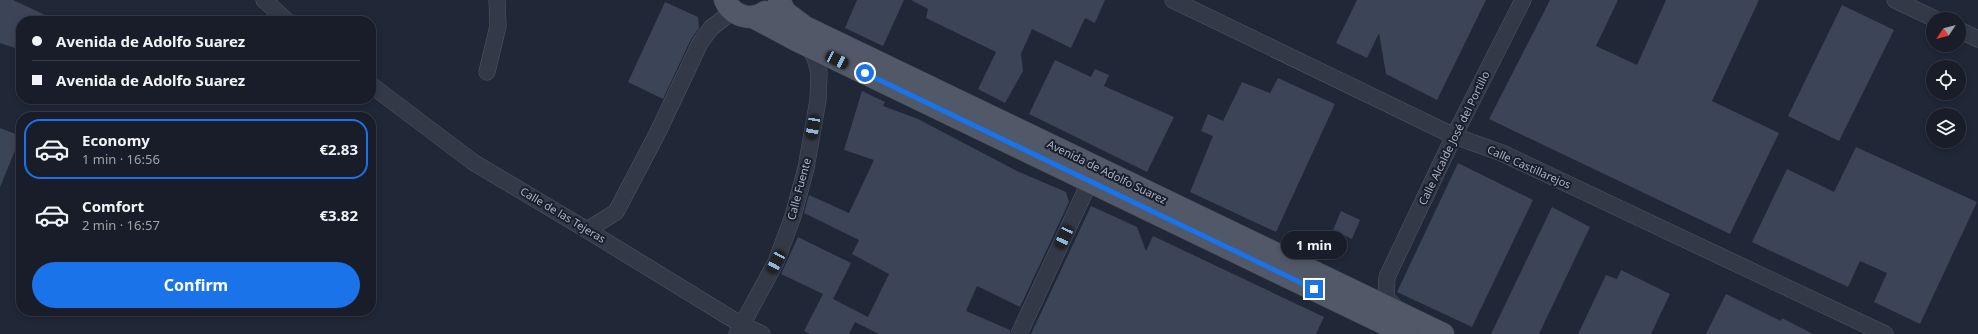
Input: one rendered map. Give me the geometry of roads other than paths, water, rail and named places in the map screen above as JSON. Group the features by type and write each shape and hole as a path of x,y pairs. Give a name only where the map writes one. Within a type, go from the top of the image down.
{"main road":[{"path":"737,10 762,15 769,10 775,0"},
{"name":"Avenida de Adolfo Suarez","path":"779,0 785,12 805,27 1353,290 1398,327"},
{"name":"Avenida de Adolfo Suarez","path":"737,10 808,46 1398,327 1443,334"}],"street":[{"path":"264,0 282,16"},
{"path":"487,72 498,26 498,0"},
{"name":"Calle Castillarejos","path":"1173,0 1454,136 1509,156 1885,334"},
{"name":"Calle Alcalde José del Portillo","path":"1387,277 1454,136 1523,0"},
{"path":"1895,0 1926,15"},
{"path":"587,230 616,212 658,132 700,43 711,28 737,10"},
{"path":"1966,33 1978,39"},
{"name":"Calle Fuente","path":"739,330 776,262 793,216 806,168 818,100 819,73 815,58 808,46"},
{"name":"Calle de las Tejeras","path":"376,89 473,162 587,230 739,330 762,334"},
{"path":"1019,334 1090,181"},
{"path":"1353,290 1366,290 1387,277"},
{"path":"1387,277 1386,298 1391,304 1398,327"}]}
